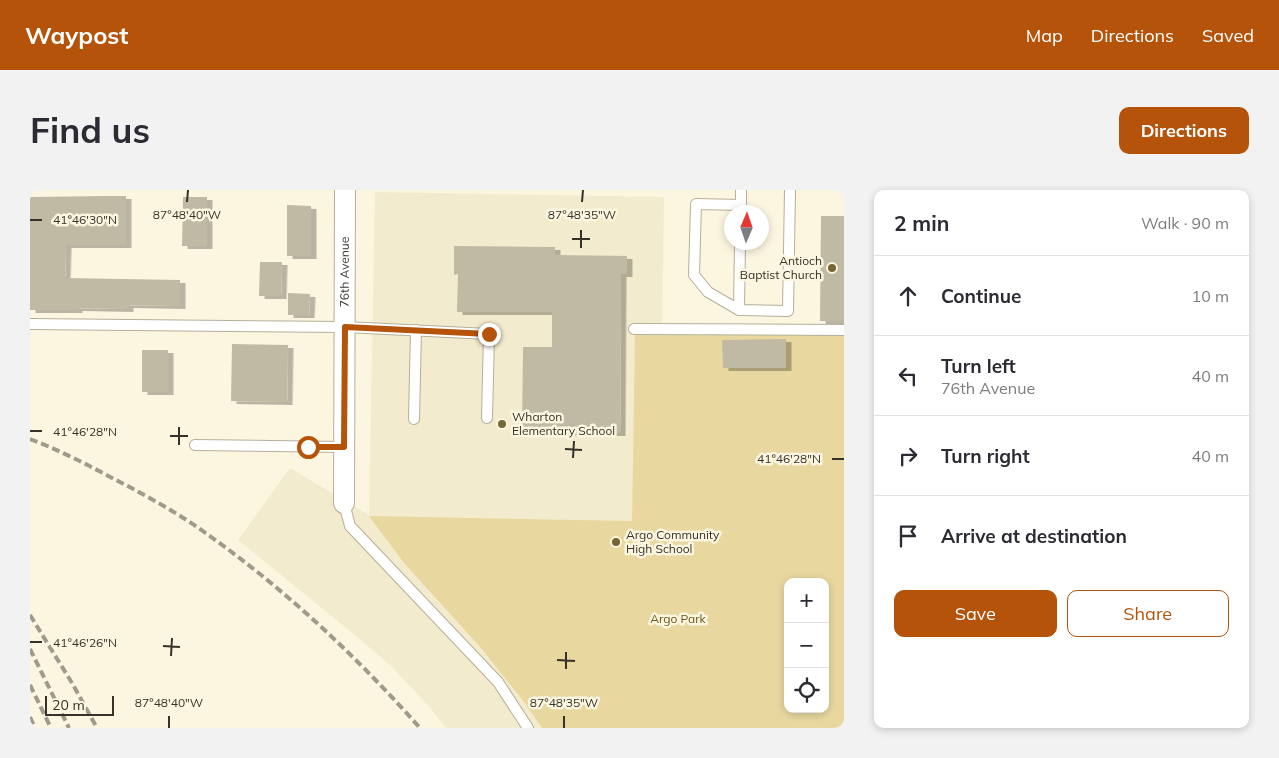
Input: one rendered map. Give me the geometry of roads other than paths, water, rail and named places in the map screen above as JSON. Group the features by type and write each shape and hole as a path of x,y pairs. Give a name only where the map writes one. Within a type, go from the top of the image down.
{"street":[{"name":"76th Avenue","path":"344,503 345,190"}],"lane":[{"path":"741,190 741,205"},
{"path":"724,207 696,204 694,275 708,292 739,310 788,311 790,190"},
{"path":"739,310 740,250"},
{"path":"30,324 345,327 489,334 487,418"},
{"path":"634,329 844,330"},
{"path":"414,419 416,330"},
{"path":"195,445 344,447"},
{"path":"344,503 350,526 498,682 528,728"}],"railway":[{"path":"30,439 73,458 151,499 196,526 236,555 319,625 371,675 420,728"},
{"path":"30,615 97,728"},
{"path":"30,649 69,728"},
{"path":"30,685 51,728"},
{"path":"30,717 35,728"}],"place":[{"name":"Antioch Baptist Church","path":"832,268"},
{"name":"Wharton Elementary School","path":"502,424"},
{"name":"Argo Community High School","path":"616,542"}],"park label":[{"name":"Argo Park","path":"678,619"}]}
